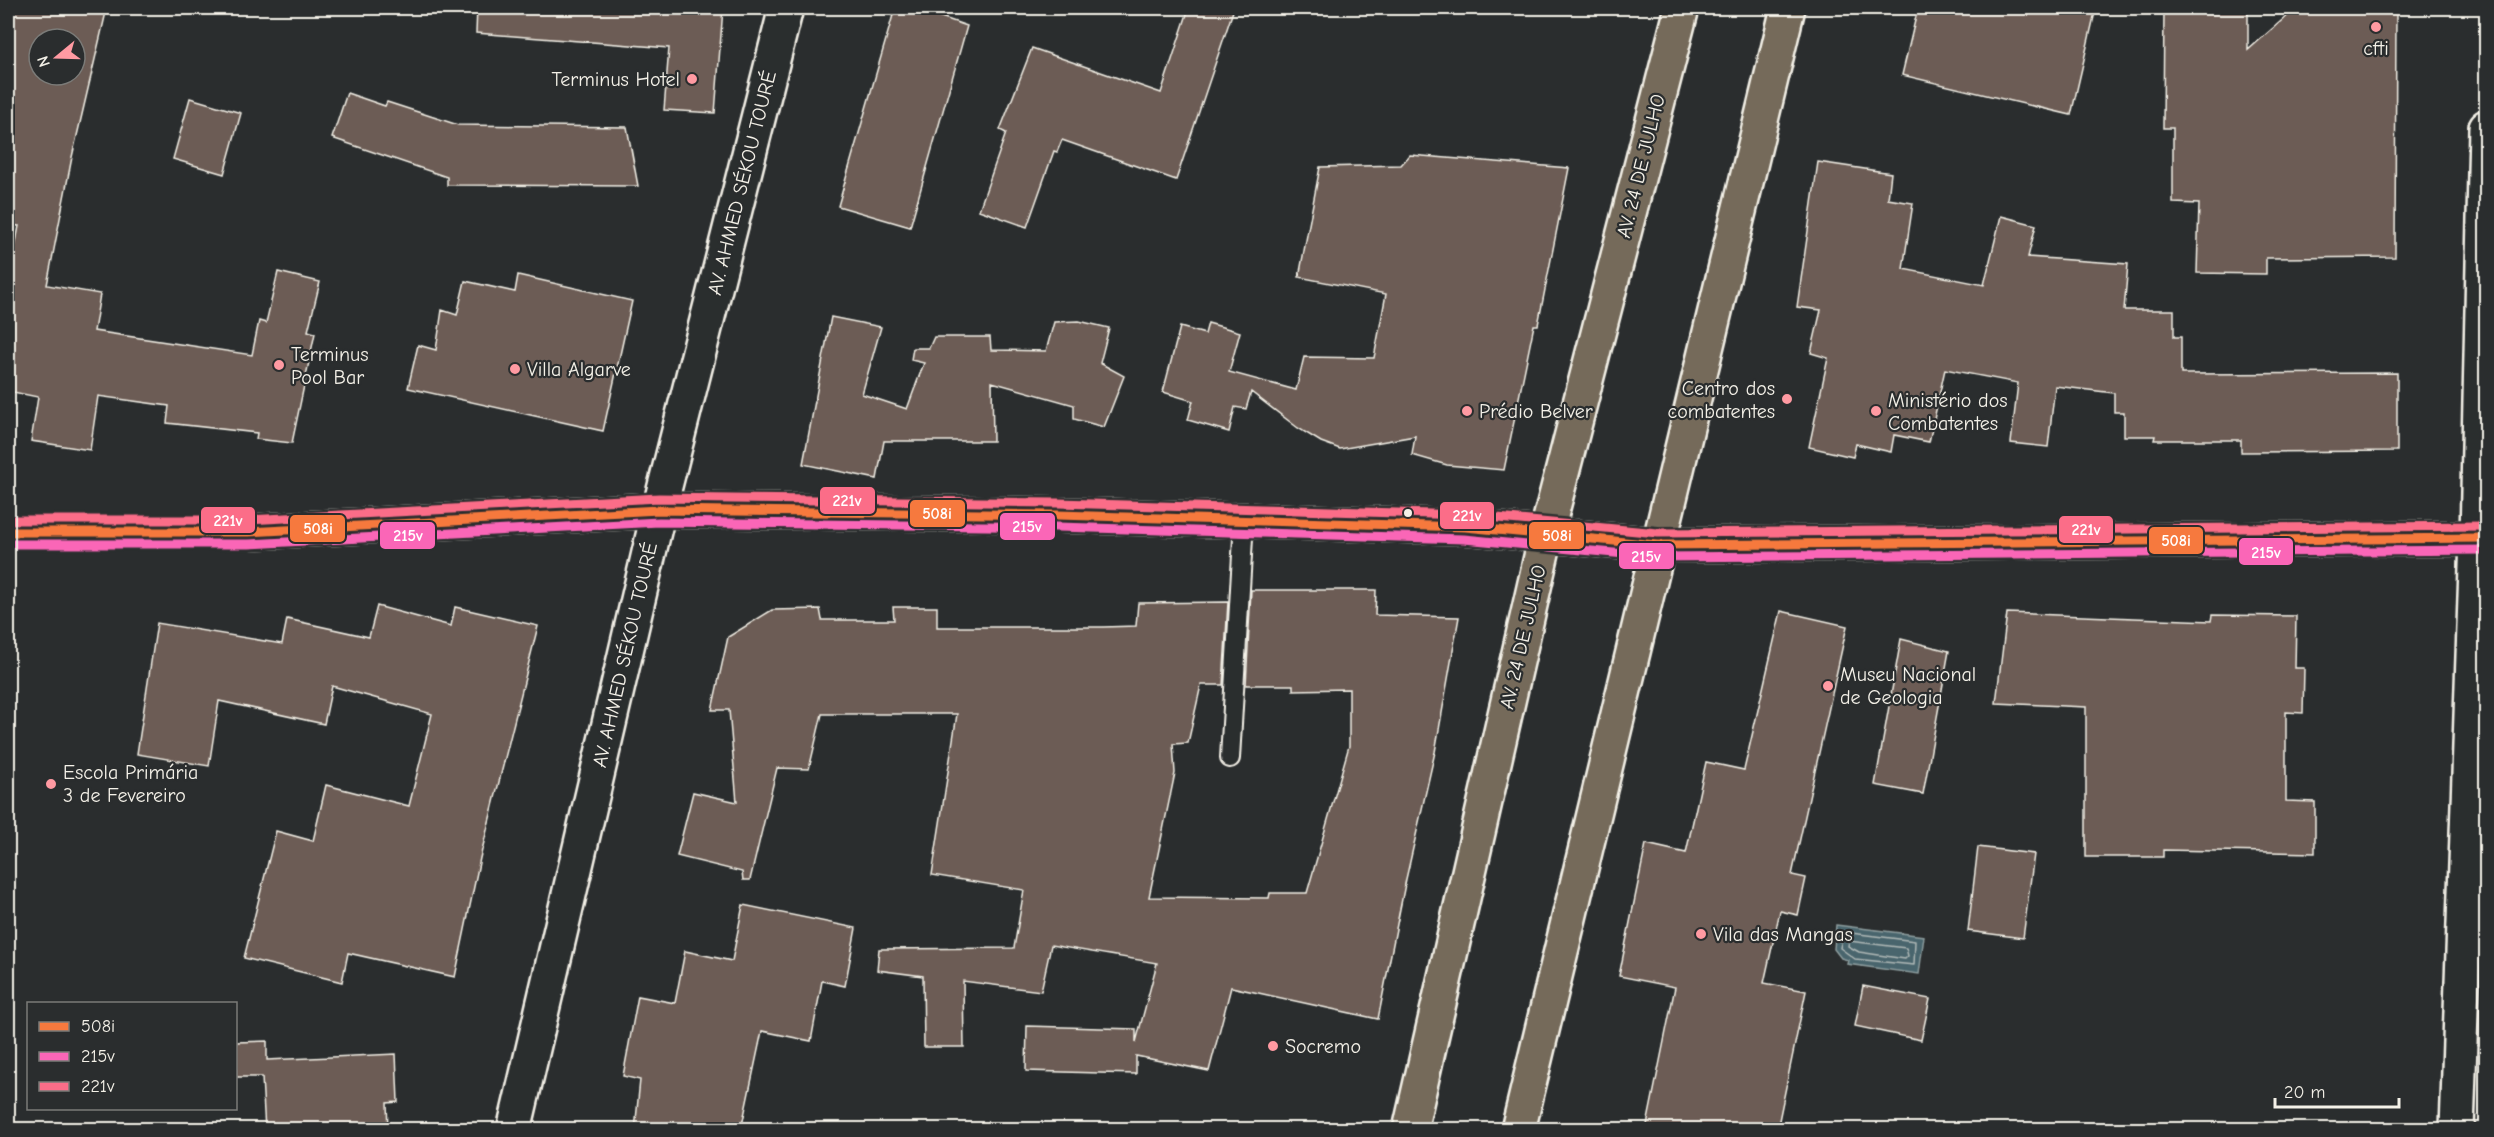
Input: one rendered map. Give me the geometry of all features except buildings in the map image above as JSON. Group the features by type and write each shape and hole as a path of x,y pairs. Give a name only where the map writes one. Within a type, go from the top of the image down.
{"main road":[{"name":"AV. 24 DE JULHO","path":"1410,1130 1546,536 1682,8"},
{"path":"1518,1130 1788,8"}],"street":[{"name":"AV. AHMED SÉKOU TOURÉ","path":"514,1130 659,510 786,8"},
{"path":"2457,1130 2482,538 2487,127"},
{"path":"8,532 248,532 659,510 1058,514 1465,527 1657,545 2482,538"}],"lane":[{"path":"1230,758 1244,521"}],"water":[{"path":"1836,925 1924,936 1919,974 1847,964 1848,960 1841,958 1834,949"}],"transit line":[{"name":"221v","path":"8,520 248,520 659,498 1058,503 1465,515 1658,533 2486,526"},
{"name":"508i","path":"8,532 248,532 659,510 1058,515 1465,527 1657,545 2486,538"},
{"name":"215v","path":"8,544 249,544 659,522 1058,527 1464,539 1657,557 2486,550"}],"place":[{"name":"cfti","path":"2376,27"},
{"name":"Terminus Hotel","path":"692,79"},
{"name":"Terminus Pool Bar","path":"279,365"},
{"name":"Villa Algarve","path":"515,369"},
{"name":"Centro dos combatentes","path":"1787,399"},
{"name":"Prédio Belver","path":"1467,411"},
{"name":"Ministério dos Combatentes","path":"1876,411"},
{"name":"Museu Nacional de Geologia","path":"1828,686"},
{"name":"Escola Primária 3 de Fevereiro","path":"51,784"},
{"name":"Vila das Mangas","path":"1701,934"},
{"name":"Socremo","path":"1273,1046"}]}
